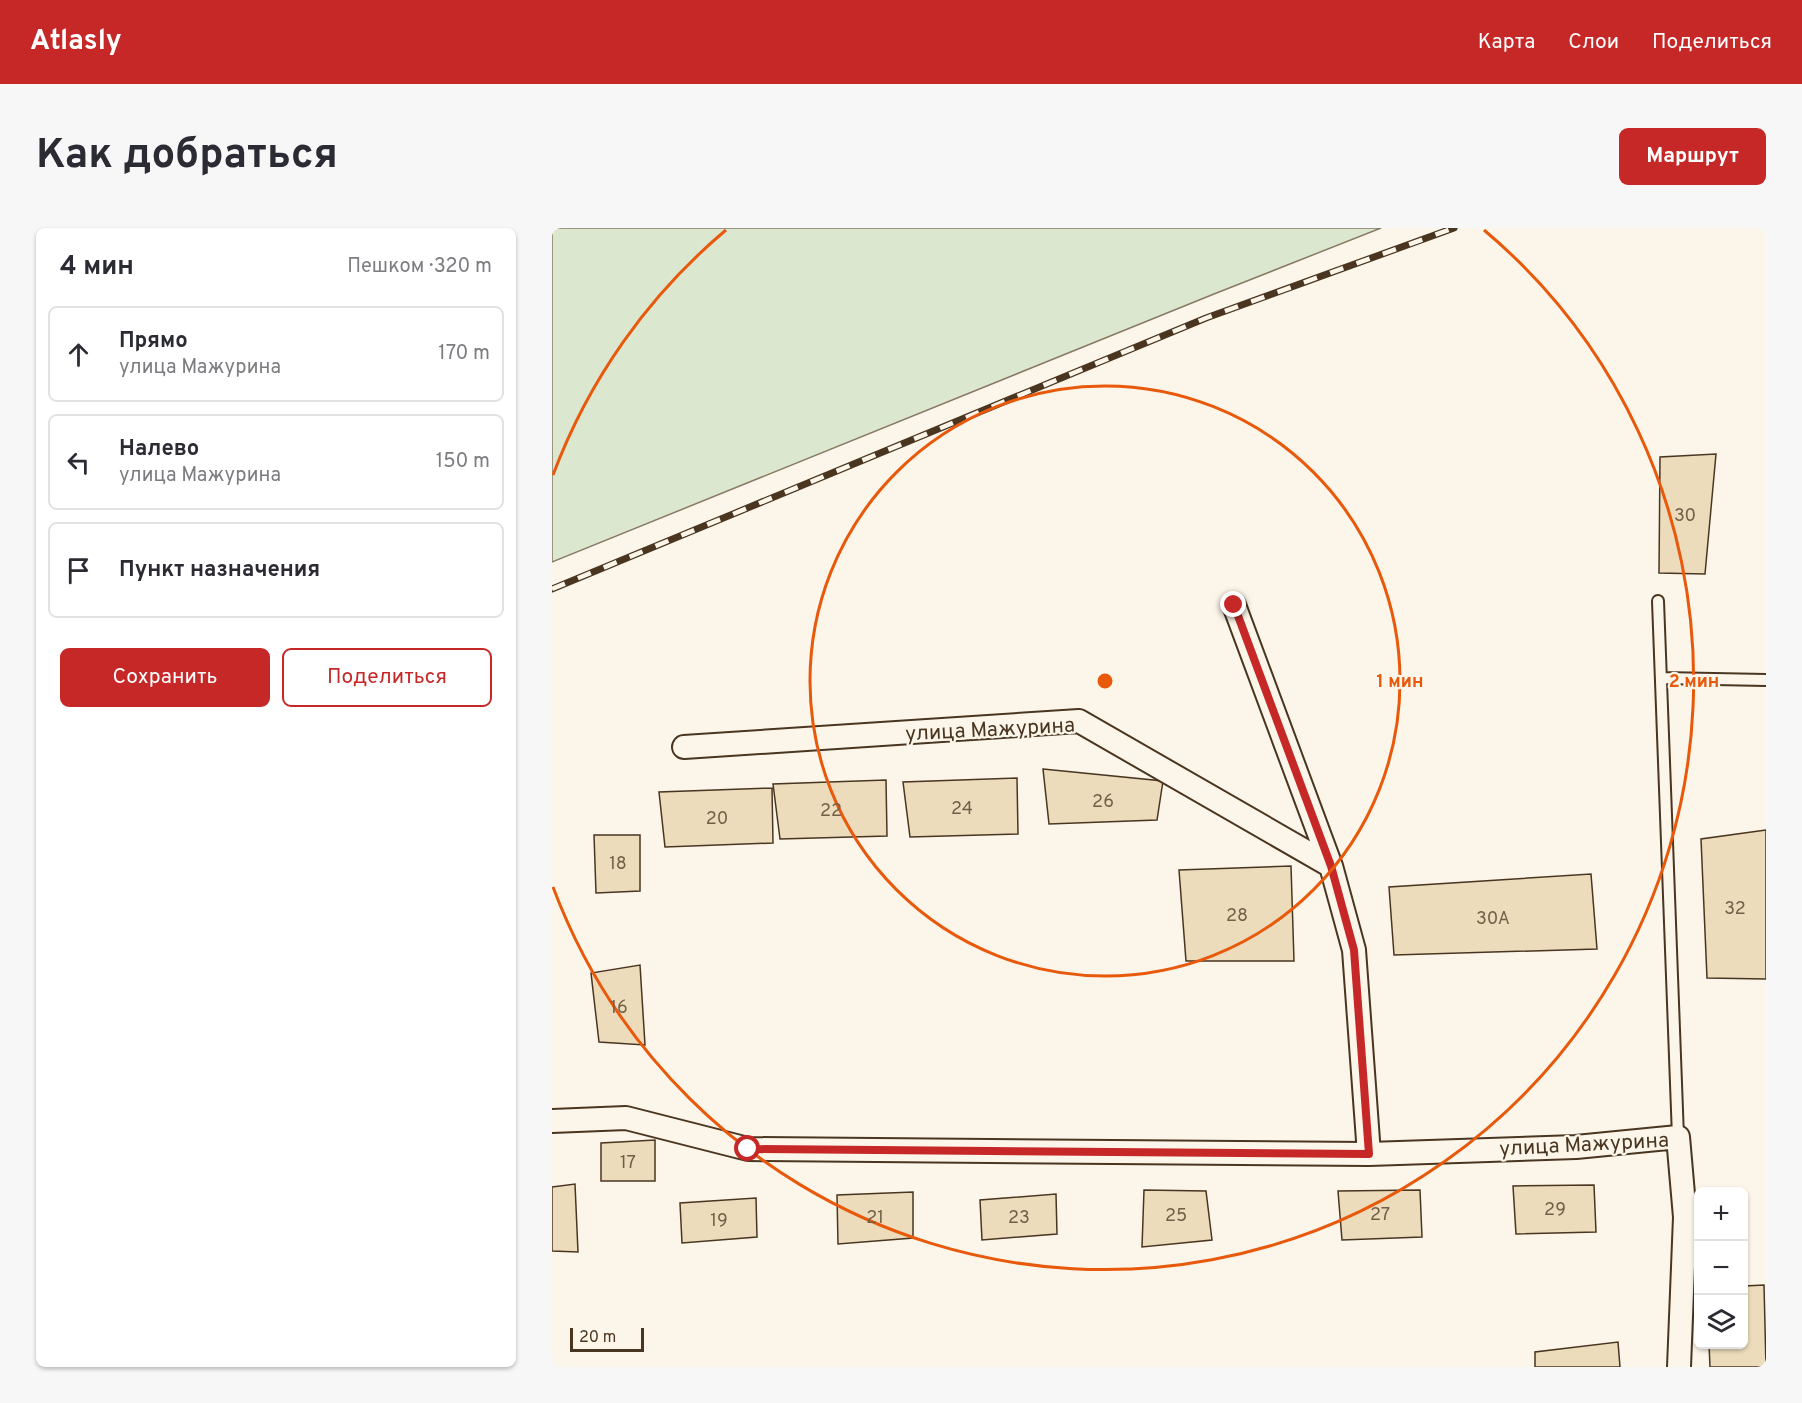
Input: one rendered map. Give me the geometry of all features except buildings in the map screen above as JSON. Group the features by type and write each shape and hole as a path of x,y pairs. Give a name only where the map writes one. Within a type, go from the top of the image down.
{"street":[{"path":"1234,605 1331,866 1354,950 1369,1154"},
{"name":"улица Мажурина","path":"684,747 1079,721 1331,866"},
{"name":"улица Мажурина","path":"552,1122 626,1118 748,1149 1369,1154 1576,1146 1678,1137 1685,1217 1679,1367"}],"lane":[{"path":"1658,601 1678,1137"},
{"path":"1662,678 1766,680"}],"green space":[{"path":"552,228 1381,228 552,562"}],"railway":[{"path":"552,589 1206,318 1454,228"}],"route":[{"path":"748,1149 1369,1154 1354,950 1331,866 1234,605"}]}
